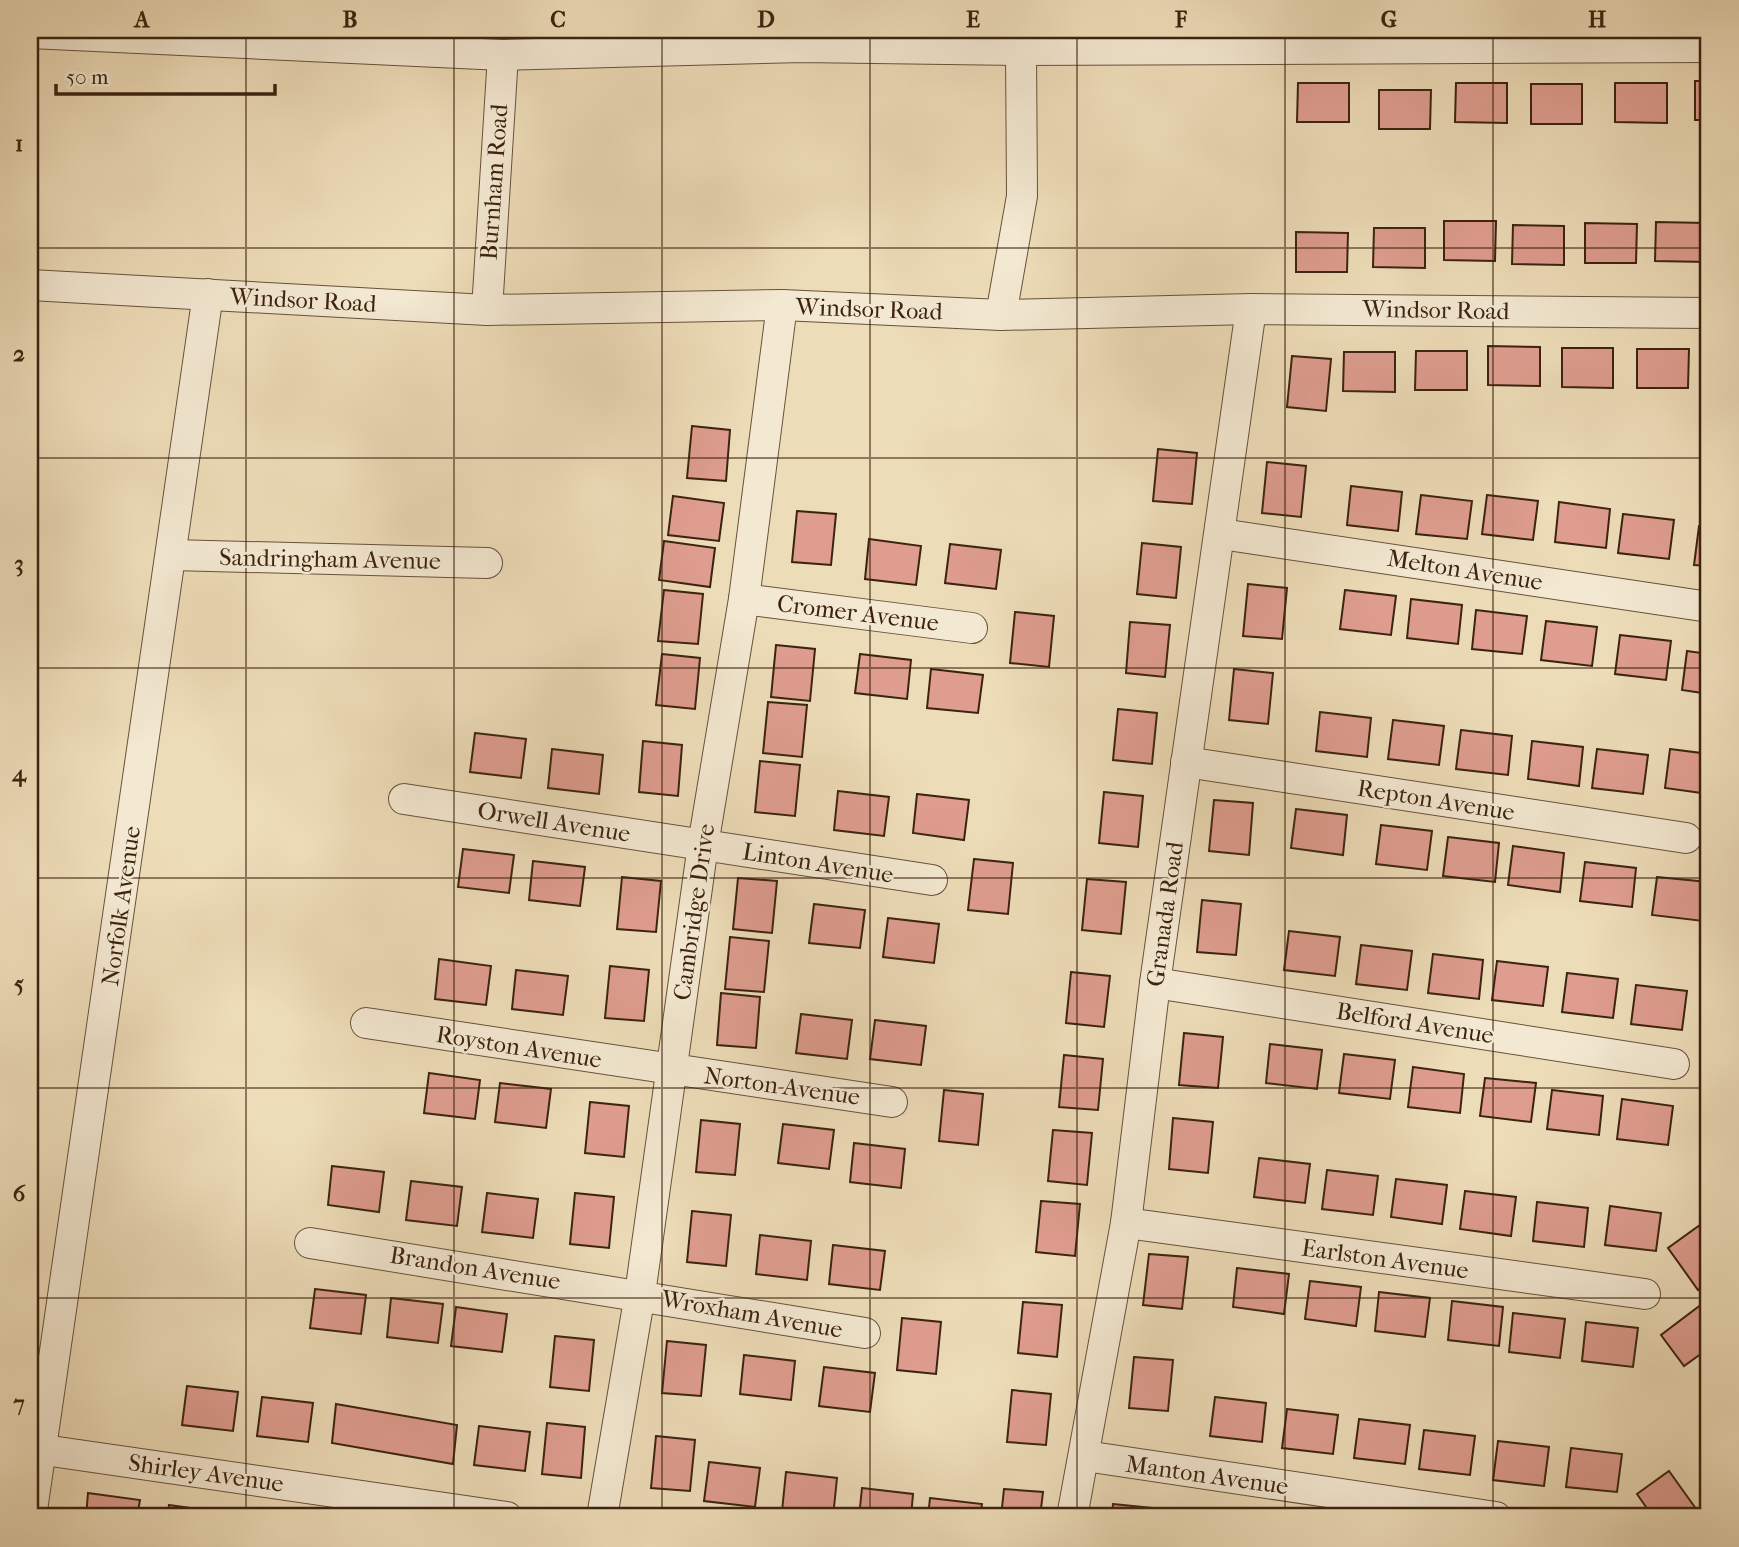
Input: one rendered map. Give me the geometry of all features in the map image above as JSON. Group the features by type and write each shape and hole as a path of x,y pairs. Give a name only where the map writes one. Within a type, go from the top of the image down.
{"street":[{"path":"30,33 503,55 803,39 1021,50 1709,47"},
{"path":"1001,315 1022,196 1021,50"},
{"name":"Burnham Road","path":"487,310 503,55"},
{"name":"Windsor Road","path":"30,285 487,310 782,305 1001,315 1251,309 1709,313"},
{"name":"Norfolk Avenue","path":"32,1517 36,1448 172,555 208,294"},
{"name":"Cambridge Drive","path":"602,1517 640,1294 704,845 744,599 782,305"},
{"name":"Granada Road","path":"1072,1517 1126,1223 1155,983 1251,309"},
{"name":"Melton Avenue","path":"1221,534 1709,607"},
{"name":"Sandringham Avenue","path":"172,555 487,563"},
{"name":"Cromer Avenue","path":"744,599 972,628"},
{"name":"Repton Avenue","path":"1186,762 1686,838"},
{"name":"Orwell Avenue","path":"404,799 704,845"},
{"name":"Linton Avenue","path":"704,845 932,880"},
{"name":"Belford Avenue","path":"1155,983 1674,1064"},
{"name":"Royston Avenue","path":"366,1023 671,1070"},
{"name":"Norton Avenue","path":"671,1070 892,1102"},
{"name":"Earlston Avenue","path":"1126,1223 1645,1294"},
{"name":"Brandon Avenue","path":"310,1243 640,1294"},
{"name":"Wroxham Avenue","path":"640,1294 865,1333"},
{"name":"Shirley Avenue","path":"36,1448 508,1517"},
{"name":"Manton Avenue","path":"1085,1457 1496,1517"}],"building":[{"path":"1695,81 1709,81 1709,120 1695,120"},
{"path":"1298,83 1349,83 1349,122 1297,122"},
{"path":"1456,83 1507,83 1507,123 1455,122"},
{"path":"1615,83 1667,83 1667,123 1615,122"},
{"path":"1531,84 1582,84 1582,124 1531,124"},
{"path":"1379,90 1431,90 1430,129 1379,129"},
{"path":"1444,221 1496,221 1495,261 1444,260"},
{"path":"1656,222 1707,223 1707,262 1655,261"},
{"path":"1585,223 1637,224 1636,263 1585,263"},
{"path":"1513,225 1564,226 1564,265 1512,264"},
{"path":"1374,228 1425,228 1425,268 1373,267"},
{"path":"1296,232 1348,233 1347,272 1296,272"},
{"path":"1488,346 1540,347 1540,386 1488,385"},
{"path":"1704,347 1709,348 1709,387 1704,387"},
{"path":"1562,348 1613,348 1613,388 1562,387"},
{"path":"1637,349 1689,349 1688,388 1637,388"},
{"path":"1416,351 1467,351 1467,390 1415,390"},
{"path":"1344,352 1395,352 1395,392 1343,391"},
{"path":"1292,356 1331,359 1326,411 1287,407"},
{"path":"692,426 730,430 726,481 687,478"},
{"path":"1158,449 1197,453 1192,504 1153,501"},
{"path":"1267,462 1306,466 1301,517 1262,513"},
{"path":"1351,486 1402,492 1398,531 1347,525"},
{"path":"1421,495 1472,501 1467,539 1416,534"},
{"path":"1487,495 1538,501 1533,540 1482,534"},
{"path":"673,496 724,503 719,541 668,535"},
{"path":"1559,502 1610,509 1606,548 1555,542"},
{"path":"797,511 836,514 831,565 792,562"},
{"path":"1623,514 1674,520 1669,559 1618,553"},
{"path":"1699,526 1709,527 1709,566 1694,565"},
{"path":"869,539 921,546 916,585 865,579"},
{"path":"664,541 715,548 710,587 659,580"},
{"path":"1142,543 1181,547 1176,598 1137,594"},
{"path":"950,544 1001,550 996,589 945,583"},
{"path":"1248,584 1287,588 1282,639 1243,636"},
{"path":"664,590 703,594 698,644 658,641"},
{"path":"1345,590 1396,596 1391,635 1340,629"},
{"path":"1411,599 1462,605 1458,644 1407,638"},
{"path":"1476,610 1527,616 1522,654 1472,649"},
{"path":"1015,612 1054,616 1049,667 1010,663"},
{"path":"1546,621 1597,627 1592,666 1541,660"},
{"path":"1130,622 1170,625 1165,677 1126,673"},
{"path":"1620,635 1671,641 1666,680 1615,674"},
{"path":"776,645 815,649 810,701 771,697"},
{"path":"1687,651 1709,654 1709,694 1682,690"},
{"path":"662,654 700,658 695,709 656,705"},
{"path":"860,654 911,660 907,699 855,693"},
{"path":"931,669 983,675 978,713 927,708"},
{"path":"1234,669 1273,673 1268,724 1229,720"},
{"path":"768,702 807,705 802,757 763,753"},
{"path":"1118,709 1157,713 1152,764 1113,760"},
{"path":"1320,712 1371,718 1367,757 1316,751"},
{"path":"1393,720 1444,726 1439,765 1388,759"},
{"path":"1461,730 1512,736 1508,775 1456,769"},
{"path":"475,733 526,739 521,778 470,772"},
{"path":"643,741 682,745 678,796 639,792"},
{"path":"1532,741 1583,747 1579,786 1528,779"},
{"path":"552,749 603,755 599,794 548,788"},
{"path":"1597,749 1648,755 1643,794 1592,788"},
{"path":"1670,749 1709,754 1709,794 1665,788"},
{"path":"760,761 800,765 795,816 755,812"},
{"path":"838,791 889,797 884,836 834,830"},
{"path":"1104,792 1143,796 1138,847 1099,843"},
{"path":"917,794 969,800 964,840 913,833"},
{"path":"1214,800 1253,803 1249,855 1209,851"},
{"path":"1296,809 1347,815 1343,855 1291,848"},
{"path":"1381,825 1432,831 1427,870 1376,864"},
{"path":"1448,837 1499,843 1495,882 1443,876"},
{"path":"1513,846 1564,853 1560,892 1508,885"},
{"path":"463,849 514,855 509,893 458,887"},
{"path":"974,859 1013,863 1008,914 968,910"},
{"path":"533,861 585,867 580,906 529,900"},
{"path":"1585,862 1636,868 1632,907 1580,901"},
{"path":"622,877 661,881 656,932 617,929"},
{"path":"1657,877 1708,882 1703,921 1652,915"},
{"path":"738,878 777,881 772,933 733,929"},
{"path":"1087,879 1126,882 1121,934 1082,930"},
{"path":"1202,900 1241,904 1236,955 1197,952"},
{"path":"814,904 865,910 860,948 809,943"},
{"path":"888,918 939,924 934,963 883,957"},
{"path":"1289,931 1340,937 1335,976 1284,970"},
{"path":"730,937 769,941 764,992 725,989"},
{"path":"1361,945 1412,951 1407,990 1356,984"},
{"path":"1433,954 1483,960 1479,999 1428,993"},
{"path":"439,959 491,966 486,1005 435,999"},
{"path":"1497,961 1548,967 1543,1006 1492,1000"},
{"path":"610,966 649,970 644,1021 605,1018"},
{"path":"516,970 568,976 563,1015 512,1009"},
{"path":"1071,972 1110,976 1104,1027 1066,1023"},
{"path":"1567,973 1618,979 1613,1018 1562,1012"},
{"path":"1636,985 1687,991 1682,1030 1631,1024"},
{"path":"721,993 760,997 756,1048 717,1045"},
{"path":"801,1014 852,1020 847,1059 796,1053"},
{"path":"875,1020 926,1026 921,1065 870,1059"},
{"path":"1184,1033 1223,1037 1218,1088 1179,1085"},
{"path":"1270,1044 1322,1050 1317,1089 1266,1083"},
{"path":"1344,1054 1395,1060 1390,1099 1339,1093"},
{"path":"1064,1055 1103,1059 1098,1110 1059,1107"},
{"path":"1413,1067 1464,1074 1460,1113 1408,1107"},
{"path":"429,1073 480,1080 475,1119 424,1113"},
{"path":"1485,1078 1536,1083 1531,1122 1480,1116"},
{"path":"500,1083 551,1089 546,1128 495,1122"},
{"path":"944,1090 983,1094 978,1145 939,1141"},
{"path":"1552,1090 1603,1096 1599,1135 1547,1129"},
{"path":"1622,1099 1673,1106 1668,1145 1617,1139"},
{"path":"590,1102 629,1106 624,1157 585,1153"},
{"path":"1173,1118 1213,1122 1208,1173 1169,1169"},
{"path":"701,1120 740,1124 735,1175 696,1172"},
{"path":"783,1124 834,1130 829,1169 778,1163"},
{"path":"1053,1130 1092,1133 1087,1185 1048,1181"},
{"path":"854,1143 905,1149 901,1188 850,1182"},
{"path":"1259,1158 1310,1164 1305,1203 1254,1197"},
{"path":"332,1166 384,1172 379,1212 328,1205"},
{"path":"1327,1170 1378,1176 1373,1215 1322,1209"},
{"path":"1396,1179 1447,1185 1442,1224 1391,1217"},
{"path":"411,1181 462,1187 457,1226 406,1220"},
{"path":"1465,1191 1516,1197 1511,1236 1460,1229"},
{"path":"487,1193 538,1199 533,1238 482,1232"},
{"path":"575,1193 614,1197 609,1248 570,1244"},
{"path":"1041,1201 1080,1204 1075,1256 1036,1252"},
{"path":"1537,1202 1588,1208 1584,1247 1533,1241"},
{"path":"1610,1206 1661,1213 1656,1251 1605,1245"},
{"path":"692,1211 731,1215 726,1266 687,1262"},
{"path":"1700,1225 1709,1238 1709,1282 1698,1290 1668,1248"},
{"path":"760,1235 811,1241 807,1280 756,1274"},
{"path":"833,1245 885,1251 880,1290 829,1284"},
{"path":"1149,1254 1188,1257 1182,1309 1143,1305"},
{"path":"1237,1268 1289,1274 1284,1314 1233,1307"},
{"path":"1310,1281 1361,1287 1356,1326 1305,1319"},
{"path":"315,1289 366,1295 361,1334 310,1328"},
{"path":"1379,1292 1430,1298 1425,1337 1375,1331"},
{"path":"391,1298 443,1304 438,1343 387,1337"},
{"path":"1452,1301 1503,1307 1499,1346 1448,1340"},
{"path":"1023,1302 1062,1305 1057,1357 1018,1353"},
{"path":"1702,1304 1709,1314 1709,1348 1684,1366 1661,1335"},
{"path":"456,1307 507,1314 502,1352 451,1346"},
{"path":"1513,1313 1565,1319 1560,1358 1509,1352"},
{"path":"902,1318 941,1322 936,1374 897,1370"},
{"path":"1586,1322 1638,1328 1633,1367 1582,1361"},
{"path":"555,1336 594,1340 589,1391 550,1387"},
{"path":"667,1341 706,1345 701,1396 662,1393"},
{"path":"744,1355 795,1361 791,1400 740,1394"},
{"path":"1134,1357 1173,1360 1168,1411 1129,1408"},
{"path":"824,1367 875,1373 870,1412 819,1406"},
{"path":"187,1386 238,1392 233,1431 182,1425"},
{"path":"1012,1390 1051,1394 1046,1445 1007,1442"},
{"path":"262,1397 313,1403 308,1442 257,1436"},
{"path":"1215,1397 1266,1403 1262,1442 1210,1436"},
{"path":"336,1404 457,1425 453,1464 332,1443"},
{"path":"1287,1409 1338,1415 1333,1454 1282,1448"},
{"path":"1359,1419 1410,1425 1405,1464 1354,1458"},
{"path":"547,1423 585,1427 581,1478 542,1474"},
{"path":"479,1426 530,1432 525,1471 474,1465"},
{"path":"1424,1430 1475,1436 1470,1475 1419,1469"},
{"path":"656,1436 695,1440 690,1491 651,1488"},
{"path":"1498,1441 1549,1447 1544,1486 1493,1480"},
{"path":"1571,1448 1622,1454 1617,1492 1566,1487"},
{"path":"709,1462 760,1468 755,1507 704,1501"},
{"path":"1669,1471 1699,1513 1693,1517 1653,1517 1637,1494"},
{"path":"786,1472 837,1478 833,1517 782,1511"},
{"path":"862,1488 913,1494 911,1517 859,1517"},
{"path":"1004,1489 1043,1492 1040,1517 1001,1517"},
{"path":"88,1493 140,1500 137,1517 86,1517"},
{"path":"930,1498 982,1504 980,1517 928,1517"},
{"path":"1113,1504 1152,1508 1151,1517 1112,1517"},
{"path":"169,1505 220,1512 219,1517 167,1517"},
{"path":"232,1513 270,1517 231,1517"},
{"path":"1201,1513 1236,1517 1200,1517"}]}
